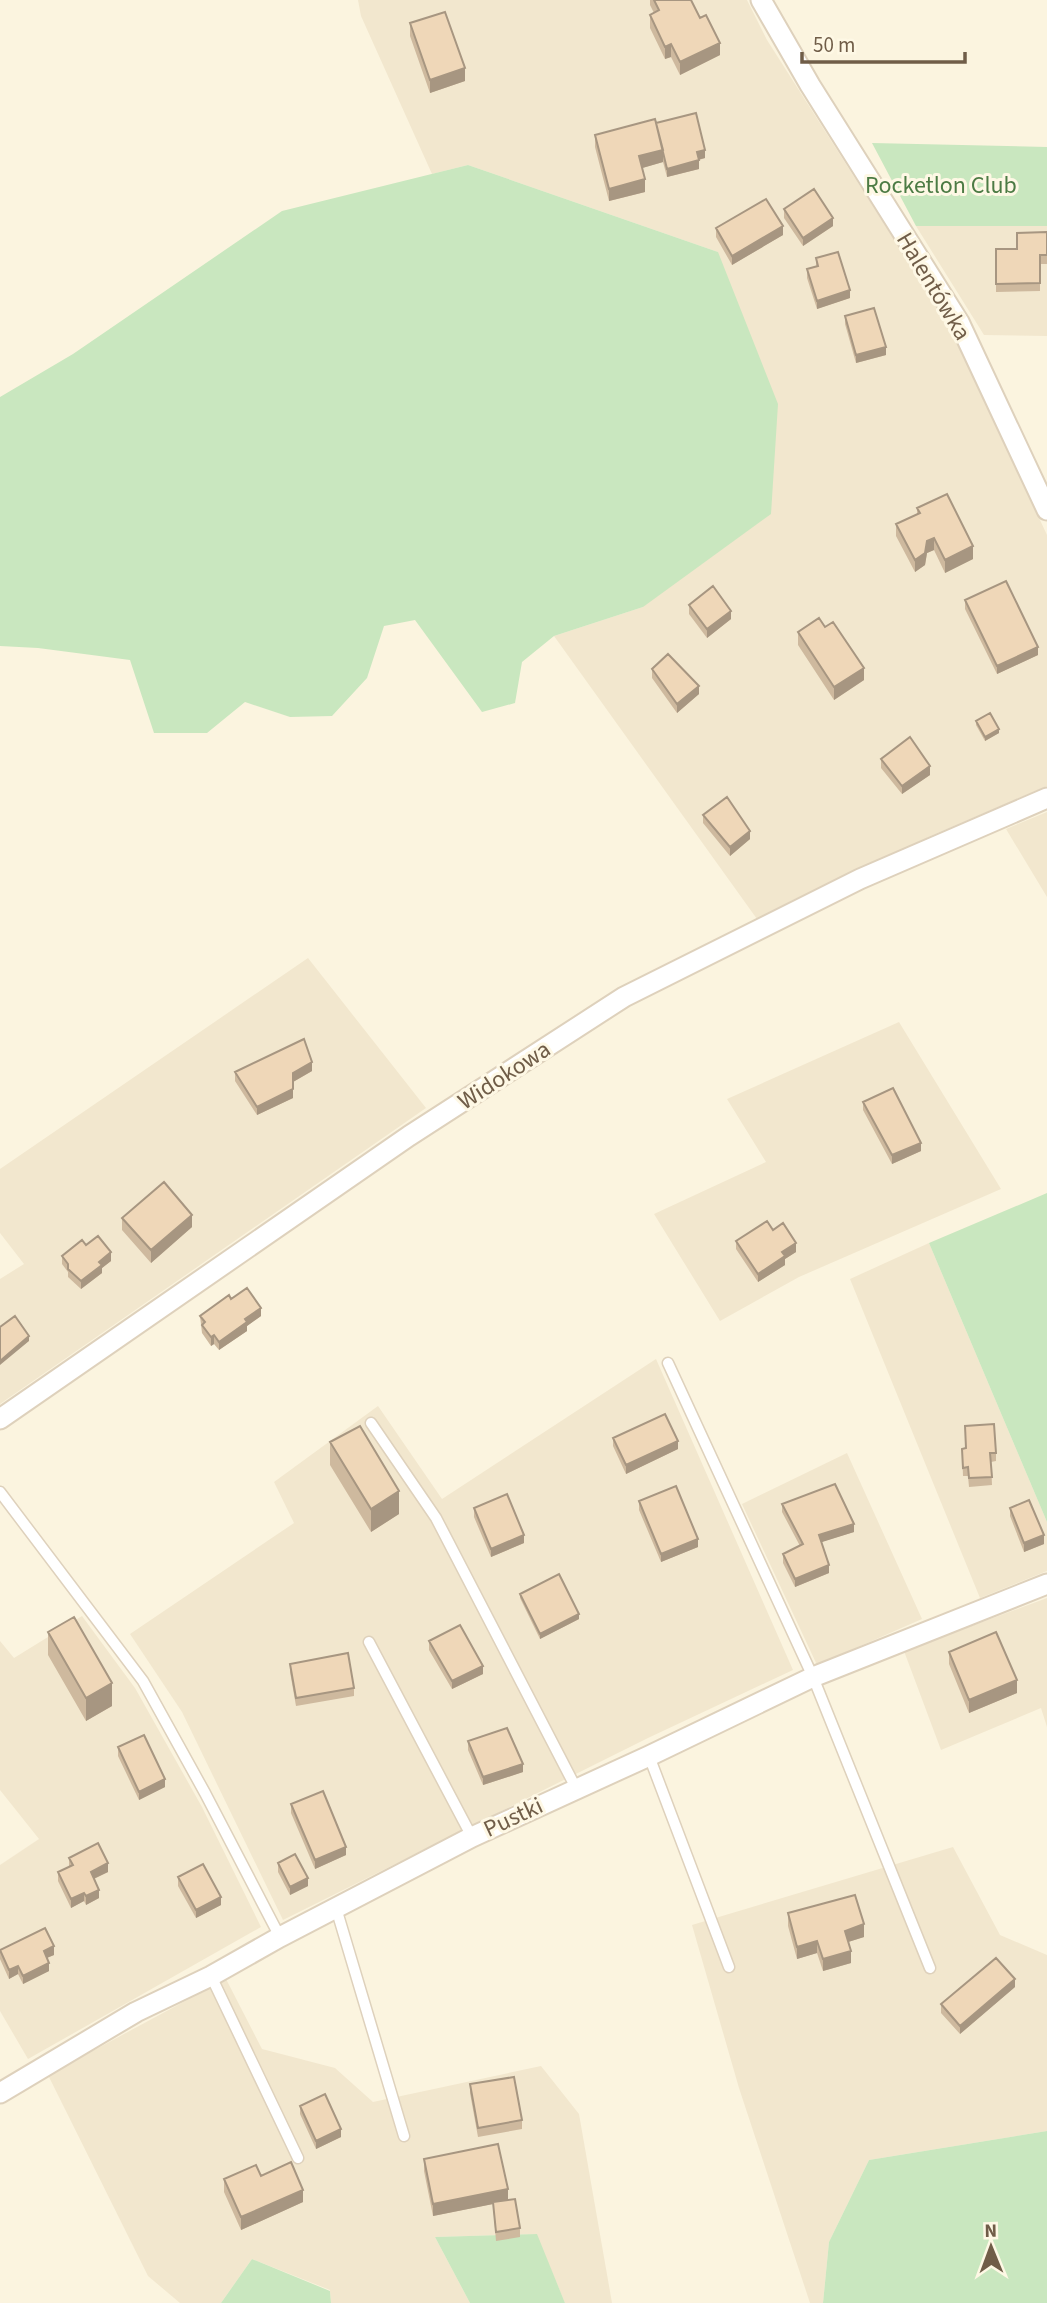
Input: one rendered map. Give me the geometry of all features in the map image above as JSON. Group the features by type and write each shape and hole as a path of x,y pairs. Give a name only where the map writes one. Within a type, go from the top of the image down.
{"street":[{"name":"Halentówka","path":"761,0 810,85 959,322 1047,510"},
{"name":"Widokowa","path":"0,1419 409,1136 624,997 860,879 1047,798"},
{"name":"Pustki","path":"0,2093 136,2012 211,1976 472,1837 813,1677 1047,1584"}],"lane":[{"path":"668,1363 813,1677 930,1968"},
{"path":"372,1423 436,1518 576,1788"},
{"path":"0,1492 142,1681 280,1937"},
{"path":"369,1642 472,1837"},
{"path":"649,1756 729,1967"},
{"path":"336,1908 404,2136"},
{"path":"211,1976 298,2158"}],"shaded area":[{"path":"358,0 747,0 767,40 951,329 1047,535 1047,786 935,834 757,919 554,636 643,607 718,252 468,165 432,174 361,16"},
{"path":"916,226 1047,226 1047,336 984,335"},
{"path":"1047,812 1047,897 1006,829"},
{"path":"308,958 426,1108 0,1404 0,1279 24,1264 0,1233 0,1169"},
{"path":"899,1022 1001,1189 799,1277 720,1321 654,1214 766,1162 727,1099"},
{"path":"929,1243 1047,1522 1047,1571 980,1598 850,1279"},
{"path":"656,1359 793,1670 648,1738 283,1920 182,1712 130,1634 294,1523 274,1482 378,1406 442,1499"},
{"path":"847,1453 922,1619 817,1665 742,1504"},
{"path":"1047,1598 1047,1727 1041,1708 941,1750 904,1651"},
{"path":"82,1616 135,1688 202,1807 261,1927 28,2059 0,2011 0,1865 39,1839 0,1790 0,1641 14,1658"},
{"path":"953,1847 1000,1935 1047,1955 1047,2131 869,2160 829,2242 823,2303 810,2303 739,2088 692,1925"},
{"path":"226,1979 262,2049 335,2068 373,2102 541,2066 579,2114 612,2303 565,2303 536,2234 435,2237 470,2303 331,2303 330,2290 252,2259 221,2303 180,2303 148,2276 48,2075"}],"green space":[{"name":"Rocketlon Club","path":"872,143 1047,147 1047,226 916,226"},
{"path":"468,165 718,252 778,404 771,514 643,607 554,636 522,662 515,703 482,712 415,620 384,626 367,678 332,716 290,717 245,702 207,733 154,733 130,660 0,646 0,397 73,354 282,211"},
{"path":"1047,1193 1047,1522 929,1243"},
{"path":"1047,2131 1047,2303 823,2303 829,2242 869,2160"},
{"path":"537,2234 565,2303 470,2303 435,2237"},
{"path":"252,2259 330,2291 331,2303 221,2303"}],"building":[{"path":"654,0 691,0 700,18 706,15 720,43 680,62 671,44 665,47 650,15 659,10"},
{"path":"445,12 465,68 430,80 410,23"},
{"path":"696,113 705,150 697,152 699,160 667,169 656,123"},
{"path":"655,119 663,150 639,156 645,179 609,189 595,135"},
{"path":"814,189 833,218 803,238 784,209"},
{"path":"766,199 783,226 732,256 716,228"},
{"path":"1047,232 1047,255 1040,255 1040,283 996,284 996,249 1017,249 1017,233"},
{"path":"838,252 850,290 817,301 807,269 818,266 816,258"},
{"path":"874,308 886,347 856,355 845,316"},
{"path":"947,494 973,546 945,560 934,538 927,541 925,553 915,560 896,524 920,513 917,508"},
{"path":"1006,581 1038,647 997,666 965,600"},
{"path":"713,586 731,611 707,629 689,605"},
{"path":"819,618 825,627 833,622 864,668 834,687 798,632"},
{"path":"668,654 699,686 677,704 652,669"},
{"path":"990,713 999,729 985,737 976,721"},
{"path":"910,737 930,766 902,786 881,759"},
{"path":"727,797 750,831 730,847 703,815"},
{"path":"304,1039 312,1062 293,1073 293,1089 257,1107 235,1072"},
{"path":"893,1088 921,1143 892,1155 863,1102"},
{"path":"164,1182 192,1215 151,1250 122,1218"},
{"path":"767,1221 773,1230 783,1223 796,1243 782,1252 785,1256 758,1274 736,1241"},
{"path":"98,1236 111,1252 99,1262 102,1265 81,1281 68,1269 62,1256 82,1240 86,1245"},
{"path":"247,1288 261,1308 219,1342 214,1335 211,1337 202,1325 205,1322 200,1316 229,1295 231,1299"},
{"path":"15,1316 29,1336 0,1361 0,1327"},
{"path":"665,1414 678,1441 626,1465 613,1438"},
{"path":"994,1424 996,1453 990,1453 992,1477 969,1478 968,1467 963,1468 965,1426"},
{"path":"360,1426 399,1491 371,1509 330,1442"},
{"path":"835,1484 854,1524 819,1535 829,1565 795,1579 783,1554 803,1544 782,1504"},
{"path":"676,1486 698,1539 661,1554 639,1501"},
{"path":"507,1494 524,1535 491,1549 474,1508"},
{"path":"1029,1500 1044,1535 1024,1543 1010,1508"},
{"path":"559,1574 579,1614 540,1634 520,1594"},
{"path":"74,1617 112,1683 86,1698 48,1632"},
{"path":"460,1625 483,1666 452,1681 429,1641"},
{"path":"996,1632 1017,1680 969,1700 949,1652"},
{"path":"348,1653 354,1688 296,1698 290,1664"},
{"path":"507,1728 523,1764 483,1777 468,1741"},
{"path":"144,1735 165,1779 139,1792 118,1747"},
{"path":"323,1791 346,1847 315,1860 291,1804"},
{"path":"98,1843 108,1863 91,1872 99,1890 71,1899 58,1872 73,1865 69,1858"},
{"path":"295,1854 308,1878 290,1887 278,1863"},
{"path":"203,1864 221,1897 196,1910 178,1877"},
{"path":"855,1895 864,1924 845,1931 851,1951 823,1959 817,1941 797,1947 788,1913"},
{"path":"45,1928 54,1946 44,1951 49,1963 23,1976 18,1966 9,1970 0,1950"},
{"path":"996,1958 1015,1979 960,2026 941,2004"},
{"path":"514,2077 522,2120 478,2128 470,2084"},
{"path":"325,2094 341,2129 316,2141 300,2106"},
{"path":"498,2144 508,2189 433,2204 424,2159"},
{"path":"291,2162 303,2190 241,2217 224,2179 256,2165 261,2176"},
{"path":"515,2199 520,2228 496,2232 493,2202"}]}
